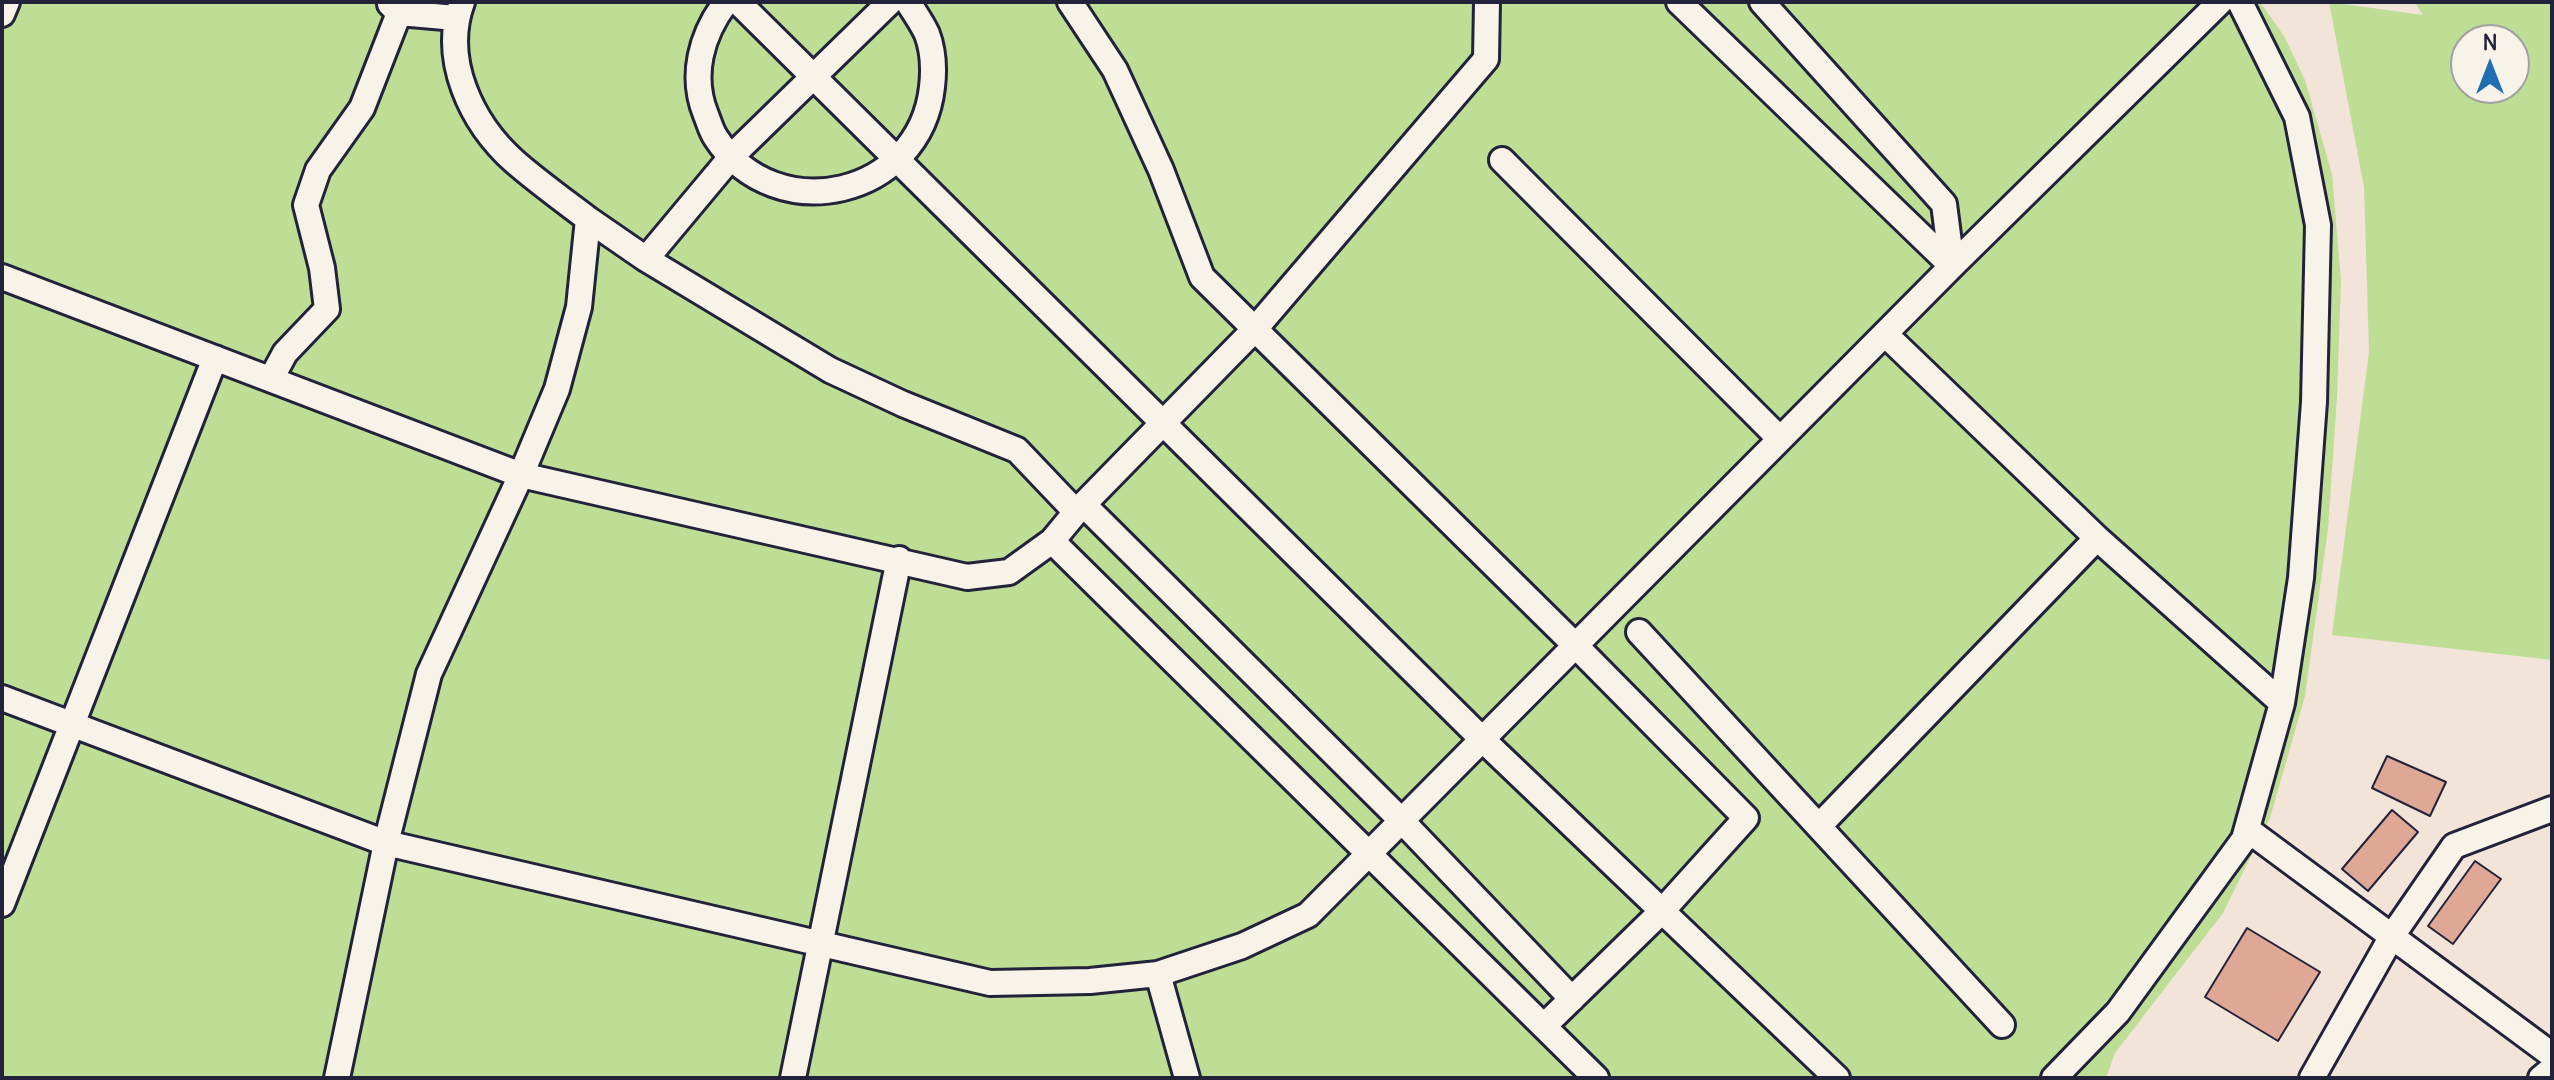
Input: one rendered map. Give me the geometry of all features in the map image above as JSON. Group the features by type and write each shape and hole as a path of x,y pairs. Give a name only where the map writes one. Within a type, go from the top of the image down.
{"lane":[{"path":"2,14 7,2"},
{"path":"726,2 711,22 698,60 700,100 715,138 742,167 778,187 818,193 855,186 888,169 914,141 930,107 934,70 927,33 908,2"},
{"path":"738,2 1483,740 1837,1078"},
{"path":"646,259 732,156 890,2"},
{"path":"1070,2 1115,70 1161,170 1202,277 1746,818 1663,910 1544,1026"},
{"path":"2,277 521,475 967,577 1009,572 1052,541 1080,508 1255,329 1486,59 1487,2"},
{"path":"1679,2 1952,266"},
{"path":"1762,2 1944,204 1952,266"},
{"path":"2,698 386,843 990,983 1090,981 1158,974 1242,946 1308,915 1952,266 2220,2"},
{"path":"2054,1078 2118,1012 2244,839 2282,703 2302,564 2314,402 2318,225 2297,117 2240,2"},
{"path":"271,379 285,353 327,309 322,268 306,205 318,170 362,108 394,8 459,10 455,65 477,119 513,160 588,219 646,259 830,370 903,404 1017,450 1402,821 1572,999"},
{"path":"1502,160 1780,439"},
{"path":"337,1078 386,843 429,674 557,389 579,307 588,219"},
{"path":"1885,334 2097,538 2282,703"},
{"path":"2,904 215,358"},
{"path":"1819,826 2097,538"},
{"path":"1052,541 1596,1078"},
{"path":"793,1078 899,559"},
{"path":"1639,632 2002,1025"},
{"path":"2312,1078 2392,936 2454,846 2552,809"},
{"path":"2248,830 2552,1055"},
{"path":"1158,974 1187,1078"},
{"path":"2541,1078 2552,1069"}],"green space":[{"path":"2,2 2260,2 2284,36 2305,80 2332,174 2341,281 2328,529 2305,696 2270,818 2223,913 2115,1053 2106,1078 2,1078"},
{"path":"2329,2 2423,15 2414,2 2552,2 2552,660 2332,635 2369,352 2364,187"}],"building":[{"path":"2387,756 2446,782 2430,816 2372,788"},
{"path":"2392,810 2418,832 2368,891 2342,869"},
{"path":"2475,861 2501,879 2453,944 2428,926"},
{"path":"2247,928 2320,972 2278,1041 2205,997"}]}
